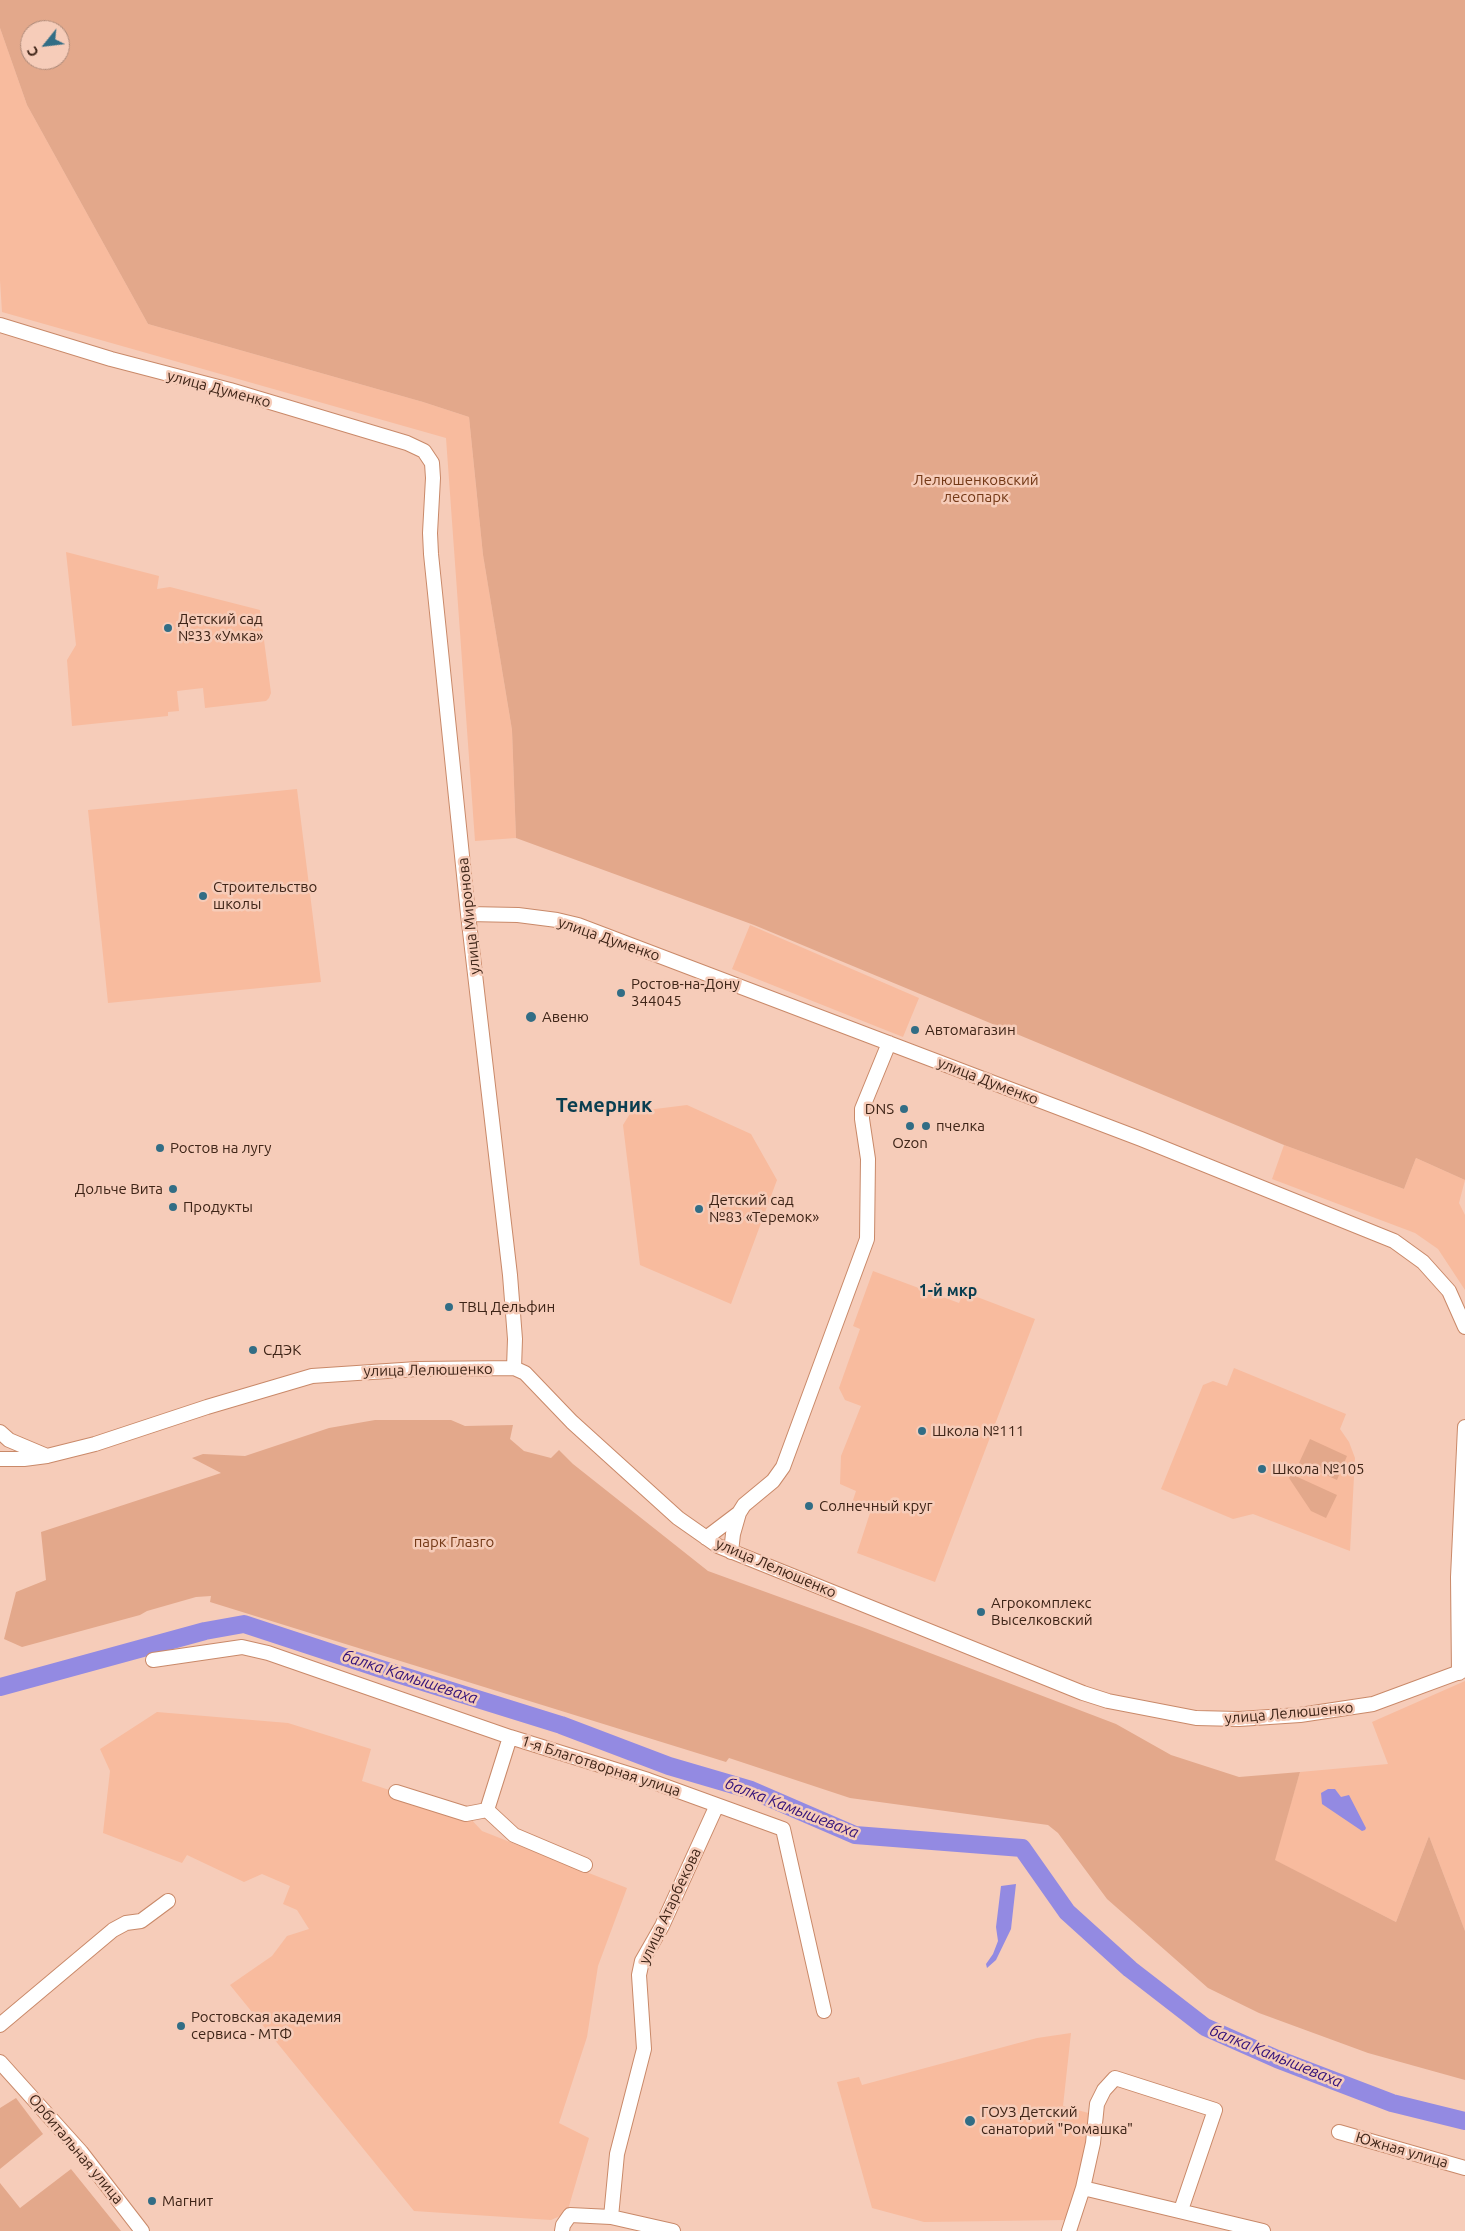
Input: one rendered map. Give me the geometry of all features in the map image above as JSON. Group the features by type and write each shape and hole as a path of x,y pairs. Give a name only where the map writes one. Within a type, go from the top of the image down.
{"street":[{"name":"улица Думенко","path":"0,325 111,360 230,390 407,444 424,451 432,463"},
{"name":"улица Миронова","path":"432,463 434,478 430,540 468,914 510,1275 515,1339 514,1368"},
{"name":"улица Думенко","path":"468,914 518,915 578,925 1141,1139 1394,1241 1423,1262 1449,1291 1465,1328"},
{"path":"731,1552 733,1534 739,1513 744,1505 773,1481 783,1466 867,1238 868,1158 862,1109 890,1044"},
{"name":"улица Лелюшенко","path":"0,1459 24,1459 47,1456 95,1444 207,1407 312,1376 417,1369 514,1368 526,1373 605,1452 678,1518 706,1538 731,1552 1083,1693 1140,1709 1196,1718 1239,1719 1300,1715 1364,1706 1462,1671"},
{"path":"1462,1671 1458,1577 1465,1427"},
{"path":"0,1432 9,1440 47,1456"},
{"path":"706,1538 739,1513"},
{"name":"1-я Благотворная улица","path":"153,1660 242,1647 268,1653 510,1737 648,1780 783,1829 824,2011"},
{"path":"487,1810 510,1737"},
{"path":"396,1792 466,1814 487,1810"},
{"name":"улица Атарбекова","path":"611,2217 617,2154 644,2049 639,1975 642,1961 662,1926 717,1805"},
{"path":"487,1810 514,1835 585,1865"},
{"path":"0,2026 113,1930 126,1923 141,1921 168,1901"},
{"name":"Орбитальная улица","path":"2,2067 26,2088 81,2152 142,2231"},
{"path":"1068,2231 1084,2188 1093,2143 1097,2104 1104,2090 1115,2078 1215,2110 1181,2210"},
{"name":"Южная улица","path":"1339,2132 1465,2168"},
{"path":"1084,2188 1263,2231"},
{"path":"562,2231 563,2224 570,2215 611,2217 673,2231"}],"shaded area":[{"path":"0,28 27,105 148,324 423,402 469,417 483,555 512,730 516,838 475,841 446,438 2,312 0,280"},
{"name":"Детский сад №33 «Умка»","path":"66,552 159,576 157,589 170,587 260,610 271,693 269,698 266,701 205,708 203,688 177,691 179,711 168,712 168,716 72,726 67,660 76,645"},
{"name":"Строительство школы","path":"297,789 321,982 108,1003 88,810"},
{"path":"750,925 919,998 903,1037 732,969"},
{"name":"Детский сад №83 «Теремок»","path":"687,1105 751,1134 777,1180 731,1304 640,1265 623,1125 631,1112"},
{"path":"1284,1145 1404,1189 1416,1158 1465,1180 1459,1203 1465,1215 1465,1290 1438,1249 1415,1233 1272,1179"},
{"name":"Школа №111","path":"873,1271 959,1303 964,1292 1035,1319 935,1582 857,1553 871,1510 852,1503 856,1491 840,1484 841,1456 861,1406 845,1400 839,1388 860,1329 853,1326"},
{"name":"Школа №105","path":"1234,1368 1346,1414 1340,1429 1349,1442 1355,1458 1350,1551 1253,1514 1233,1519 1161,1489 1203,1385 1213,1381 1227,1386"},
{"path":"1465,1681 1465,1931 1429,1836 1396,1922 1274,1860 1300,1772 1388,1764 1372,1722"},
{"path":"157,1712 288,1723 371,1749 362,1781 468,1816 482,1831 627,1888 598,1966 587,2037 559,2123 589,2138 567,2213 551,2220 414,2211 230,1985 272,1956 287,1936 309,1929 297,1910 283,1904 290,1886 262,1874 244,1882 187,1855 182,1863 103,1833 110,1771 100,1749"},
{"path":"1328,1789 1335,1789 1341,1797 1349,1795 1366,1828 1365,1830 1362,1831 1322,1804 1321,1793"},
{"path":"1016,1884 1011,1929 996,1960 987,1968 986,1964 993,1954 998,1941 996,1927 1001,1886"},
{"name":"ГОУЗ Детский санаторий \"Ромашка\"","path":"1071,2033 1063,2106 1092,2114 1093,2128 1066,2220 924,2222 872,2208 837,2082 859,2077 862,2085 1037,2038"}],"green space":[{"name":"Лелюшенковский лесопарк","path":"0,0 1465,0 1465,1180 1416,1158 1404,1189 1284,1145 754,925 516,838 512,730 483,555 469,417 423,402 148,324 27,105 0,28"},
{"name":"парк Глазго","path":"375,1420 451,1420 465,1426 513,1425 510,1439 524,1451 551,1458 559,1450 573,1464 708,1571 862,1627 1116,1724 1171,1755 1239,1777 1300,1772 1275,1860 1396,1922 1429,1836 1465,1931 1465,2080 1368,2053 1259,2013 1208,1988 1107,1899 1058,1833 1048,1825 850,1798 729,1758 726,1762 210,1602 211,1596 196,1597 147,1611 140,1615 22,1647 4,1639 16,1592 46,1580 41,1532 221,1473 192,1458 203,1454 245,1456 329,1428"},
{"path":"1310,1439 1347,1456 1337,1480 1299,1463"},
{"path":"1291,1474 1337,1495 1326,1518 1311,1511 1289,1478"},
{"path":"16,2098 43,2134 0,2169 0,2108"},
{"path":"71,2169 121,2231 0,2231 0,2183 20,2208"}],"waterway":[{"name":"балка Камышеваха","path":"0,1687 205,1631 244,1624 561,1725 669,1766 751,1790 855,1835 1022,1848 1067,1912 1130,1969 1205,2027 1277,2059 1392,2103 1465,2121"}],"place":[{"name":"Детский сад №33 «Умка»","path":"168,628"},
{"name":"Строительство школы","path":"203,896"},
{"name":"Ростов-на-Дону 344045","path":"621,993"},
{"name":"Авеню","path":"531,1017"},
{"name":"Автомагазин","path":"915,1030"},
{"name":"DNS","path":"904,1109"},
{"name":"Ozon","path":"910,1126"},
{"name":"пчелка","path":"926,1126"},
{"name":"Ростов на лугу","path":"160,1148"},
{"name":"Дольче Вита","path":"173,1189"},
{"name":"Продукты","path":"173,1207"},
{"name":"Детский сад №83 «Теремок»","path":"699,1209"},
{"name":"ТВЦ Дельфин","path":"449,1307"},
{"name":"СДЭК","path":"253,1350"},
{"name":"Школа №111","path":"922,1431"},
{"name":"Школа №105","path":"1262,1469"},
{"name":"Солнечный круг","path":"809,1506"},
{"name":"Агрокомплекс Выселковский","path":"981,1612"},
{"name":"Ростовская академия сервиса - МТФ","path":"181,2026"},
{"name":"ГОУЗ Детский санаторий \"Ромашка\"","path":"970,2121"},
{"name":"Магнит","path":"152,2201"}],"district":[{"name":"Темерник","path":"604,1105"},
{"name":"1-й мкр","path":"948,1291"}]}
